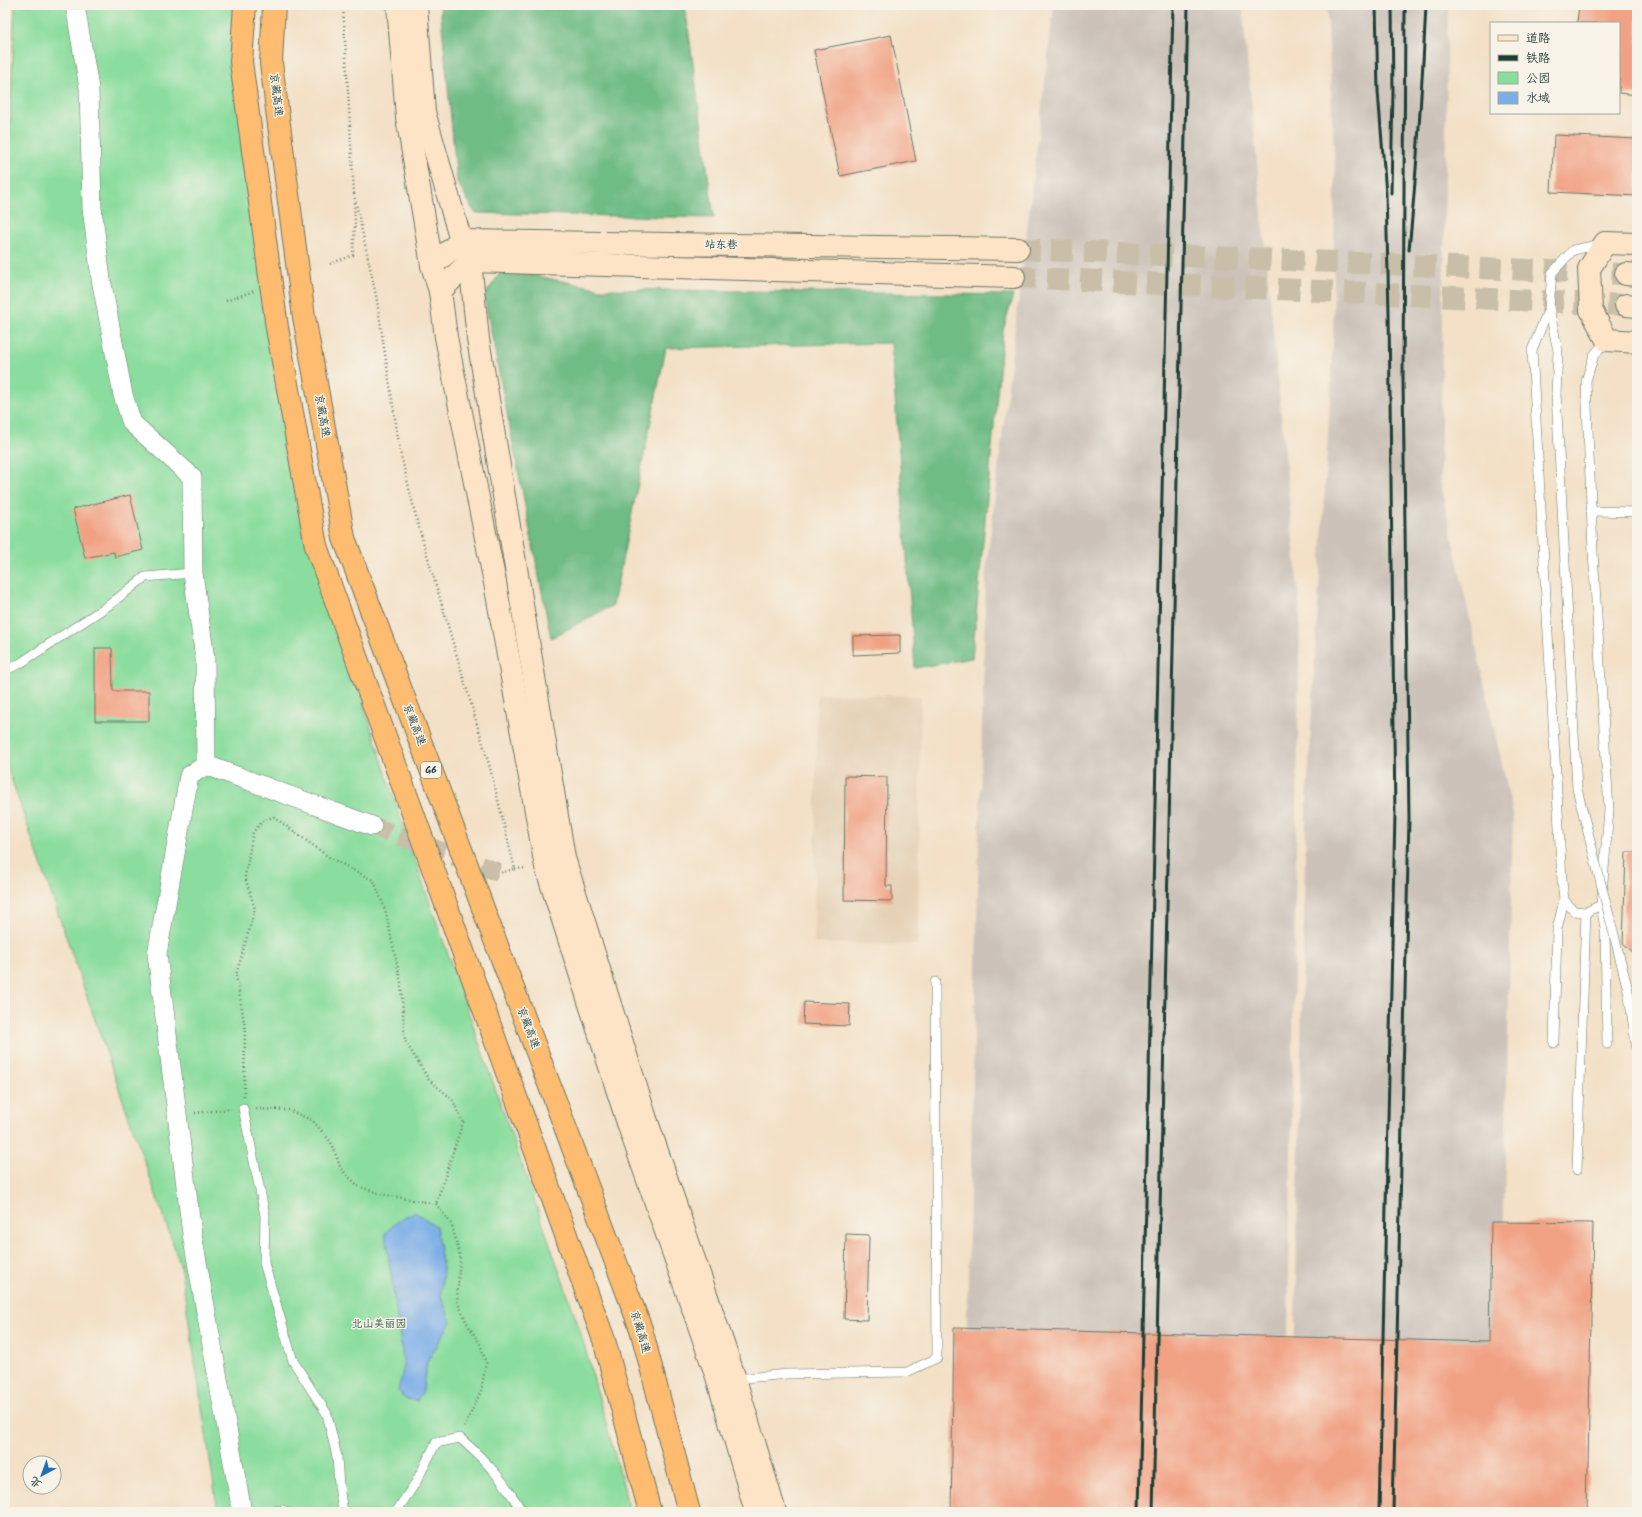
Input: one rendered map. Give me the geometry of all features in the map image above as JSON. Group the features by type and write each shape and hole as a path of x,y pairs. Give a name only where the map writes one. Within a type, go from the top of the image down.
{"highway":[{"path":"245,5 241,62 277,328 316,546 604,1340 650,1512"},
{"name":"京藏高速","path":"274,5 272,63 304,317 344,538 641,1329 689,1512"}],"main road":[{"path":"398,5 407,117 432,265 440,291 446,337 495,583 546,867 629,1126 717,1377 756,1512"},
{"path":"416,5 424,112 461,241 470,261 479,347 564,858 646,1119 735,1379 775,1512"},
{"path":"432,265 461,241"},
{"name":"站东巷","path":"461,241 1018,249"},
{"path":"1637,244 1605,243 1589,269 1591,310 1607,340 1637,342"},
{"path":"440,291 470,261"},
{"name":"站东巷","path":"470,261 1014,277"}],"street":[{"path":"75,5 89,88 92,208 101,279 123,394 132,423 192,477 194,573 205,659 206,765"},
{"path":"206,765 372,826"},
{"path":"206,765 189,776 157,954 192,1234 242,1512"}],"lane":[{"path":"1605,243 1573,250 1552,273 1549,308 1558,351 1556,394 1578,789 1628,990 1637,1050"},
{"path":"1549,308 1532,350 1564,900 1557,929 1554,1043"},
{"path":"1607,340 1594,355 1586,381 1609,810 1601,905 1605,929 1607,1044"},
{"path":"1592,511 1637,512"},
{"path":"5,670 18,664 108,605 145,577 194,573"},
{"path":"1564,900 1574,911 1586,912 1601,905"},
{"path":"1578,1170 1586,912"},
{"path":"735,1379 787,1374 907,1372 937,1358 935,982"},
{"path":"243,1108 265,1215 264,1263 292,1361 327,1414 337,1458 343,1512"},
{"path":"396,1512 416,1482 436,1444 460,1438 486,1461 500,1477 509,1489 522,1512"},
{"path":"264,1512 282,1510 289,1512"}],"path":[{"path":"330,264 353,255 355,223 343,5"},
{"path":"354,194 376,295 402,459 417,521 490,768 515,869 500,873"},
{"path":"226,301 260,289"},
{"path":"243,1108 245,1026 236,975 254,909 245,877 253,832 264,820 274,817 330,857 374,881 385,910 401,983 405,1041 429,1080 452,1100 463,1122 436,1204"},
{"path":"177,1116 243,1108 289,1110 313,1121 331,1142 341,1169 358,1186 381,1194 436,1204 452,1225 460,1257 457,1301 468,1325 480,1344 486,1363 481,1391 460,1438"}],"shaded area":[{"path":"1054,5 1242,5 1300,612 1285,1512 962,1512 986,571"},
{"path":"1327,5 1448,5 1440,483 1513,814 1497,1512 1291,1512 1306,816 1333,347 1335,172"},
{"path":"817,694 921,696 918,945 814,943"}],"green space":[{"name":"北山美丽园","path":"15,5 241,5 241,72 333,610 406,835 579,1327 623,1484 629,1512 218,1512 180,1264 5,761 5,156 9,149"},
{"path":"440,5 685,5 714,218 475,213 457,182"},
{"path":"503,269 601,289 1013,295 1003,331 972,658 915,668 891,343 666,348 613,605 551,638 484,296"}],"water":[{"path":"415,1212 436,1226 443,1268 441,1296 451,1322 427,1362 423,1391 417,1401 406,1399 398,1391 404,1366 385,1233 400,1219"}],"building":[{"path":"1579,5 1637,5 1637,95 1620,93 1620,22 1577,22"},
{"path":"891,35 916,161 840,176 814,50"},
{"path":"1554,135 1637,139 1637,196 1551,192"},
{"path":"130,495 143,550 115,557 114,552 85,558 73,509"},
{"path":"900,635 900,653 853,655 853,636"},
{"path":"95,648 112,648 113,691 149,691 149,721 95,721"},
{"path":"845,776 887,777 886,886 892,886 892,901 844,900"},
{"path":"1626,852 1637,852 1637,956 1623,943"},
{"path":"804,1002 850,1004 849,1026 803,1024"},
{"path":"1491,1222 1593,1223 1587,1512 951,1512 954,1328 1489,1342"},
{"path":"846,1234 869,1235 867,1320 844,1319"}],"tunnel":[{"path":"1018,249 1626,274"},
{"path":"1014,277 1626,305"},
{"path":"372,826 500,873"}],"railway":[{"path":"1139,1512 1173,5"},
{"path":"1153,1512 1188,5"},
{"path":"1376,5 1378,91 1386,194 1389,312 1395,815 1379,1512"},
{"path":"1391,193 1393,91 1392,5"},
{"path":"1393,1512 1409,818 1403,382 1405,5"},
{"path":"1409,250 1419,128 1426,5"}]}
